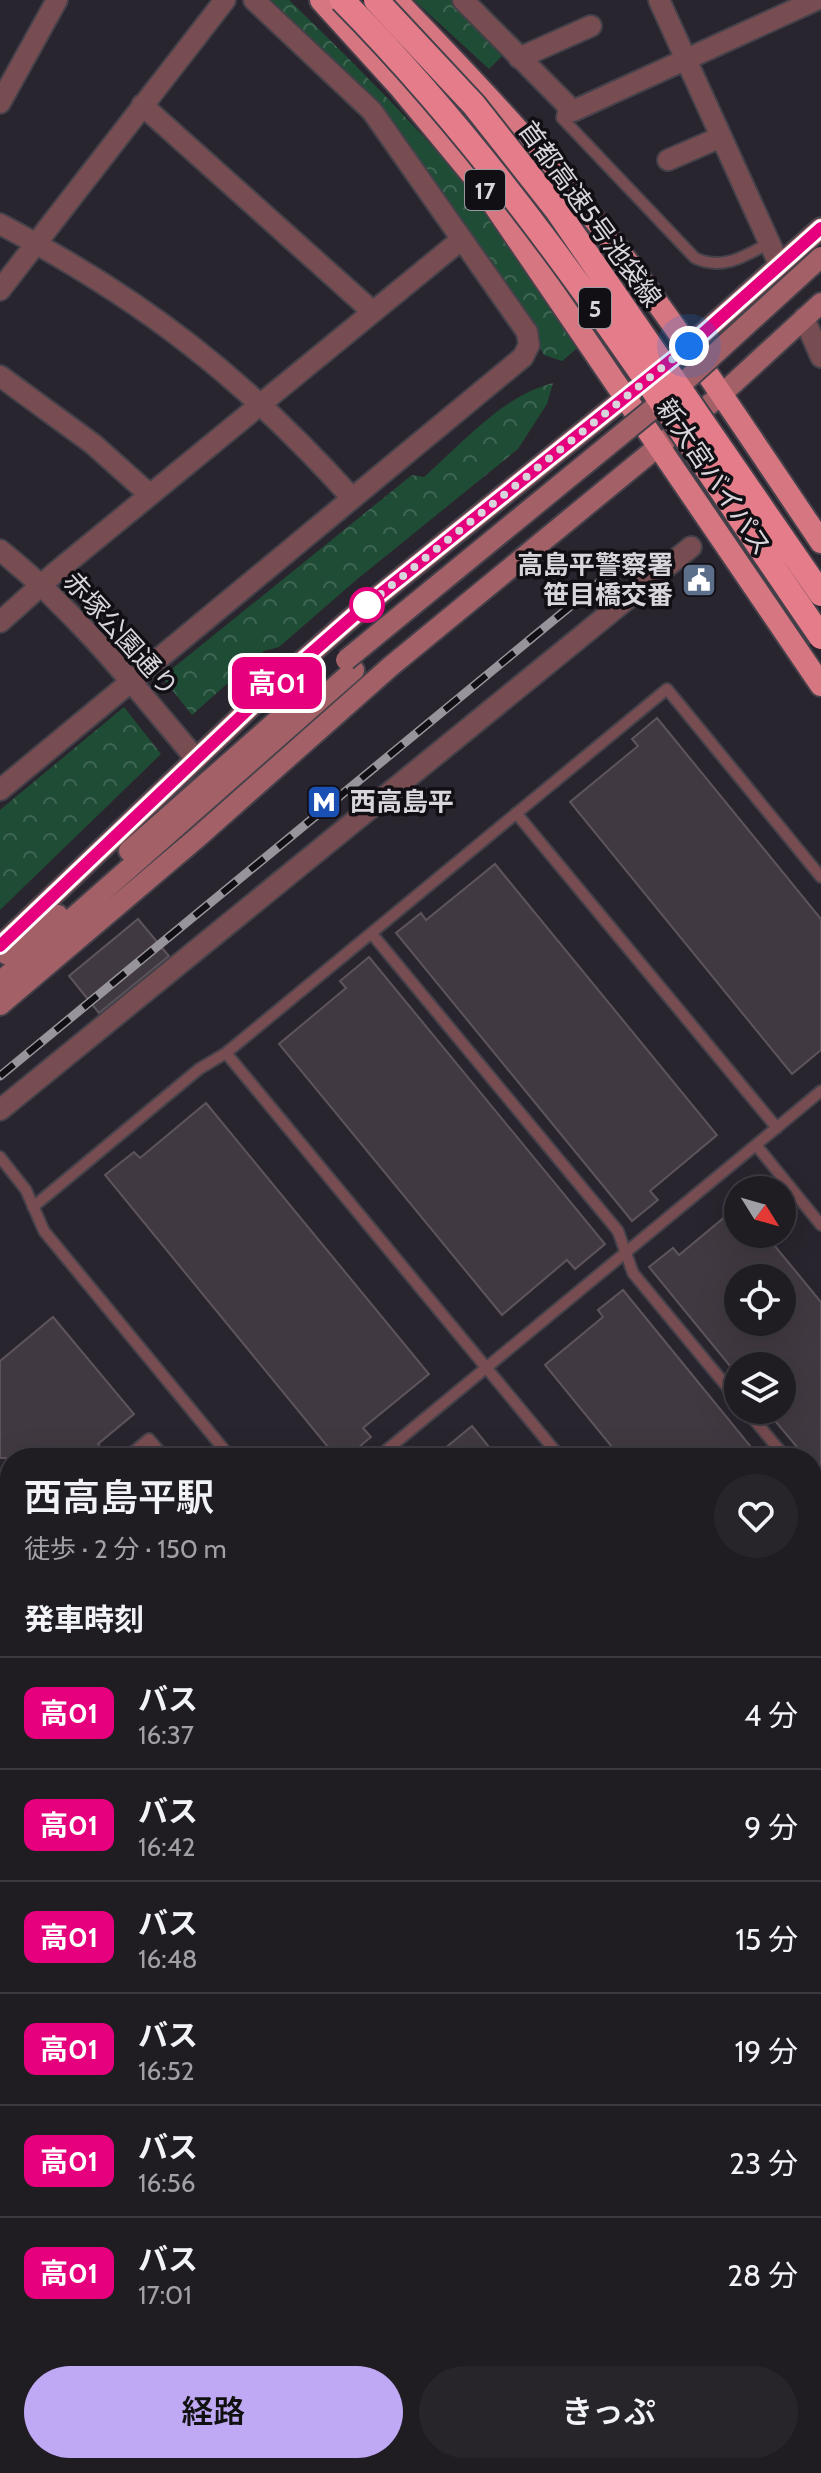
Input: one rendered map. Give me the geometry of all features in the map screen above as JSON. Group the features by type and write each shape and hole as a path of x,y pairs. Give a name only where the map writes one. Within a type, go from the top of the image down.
{"highway":[{"name":"新大宮バイパス","path":"321,0 399,86 480,184 821,685"},
{"name":"首都高速5号池袋線","path":"342,0 454,121 551,245 821,637"},
{"name":"首都高速5号池袋線","path":"376,0 474,105 556,209 821,594"},
{"name":"新大宮バイパス","path":"396,0 486,94 608,237 689,346 821,542"}],"main road":[{"path":"0,946 260,698 357,613 689,346 821,228"},
{"path":"0,982 350,665 672,393 821,257"},
{"path":"0,958 64,911 211,777 679,404 821,275"},
{"path":"0,1005 198,837 391,666 722,394 821,303"}],"street":[{"path":"0,103 56,0"},
{"path":"0,290 225,0"},
{"path":"0,790 523,357 529,345 527,332 372,111 254,0"},
{"path":"463,0 573,111 816,0"},
{"path":"659,0 780,266"},
{"path":"519,58 591,26"},
{"path":"142,105 373,312"},
{"path":"668,160 721,137"},
{"path":"0,224 95,276 208,357 261,403 352,498"},
{"path":"0,622 462,239"},
{"path":"804,318 821,357"},
{"path":"0,376 93,444 150,495"},
{"path":"0,1110 691,547"},
{"name":"赤塚公園通り","path":"0,550 42,585 133,681 196,759"}],"lane":[{"path":"565,103 562,118 695,258 707,264 722,264 769,243"},
{"path":"33,1207 199,1069 226,1053 372,934 667,689 821,877"},
{"path":"516,813 777,1128"},
{"path":"372,934 618,1231 633,1273 724,1383"},
{"path":"226,1053 553,1448"},
{"path":"389,1448 821,1091"},
{"path":"756,1145 821,1225"},
{"path":"0,1157 26,1190 44,1231 223,1448"},
{"path":"758,1424 778,1448"},
{"path":"138,1448 149,1439 157,1448"}],"green space":[{"path":"255,0 289,0 395,106 488,214 580,346 562,361 544,355 521,317 378,112"},
{"path":"414,0 457,0 504,54 489,69"},
{"path":"553,383 547,404 518,449 279,647 264,651 192,715 162,677 412,475 424,477 500,409 534,389"},
{"path":"124,707 161,754 0,910 0,810"}],"building":[{"path":"657,718 821,919 821,1050 792,1074 570,802 638,746 632,739"},
{"path":"495,864 717,1135 650,1191 658,1200 632,1221 396,933 421,913 426,920"},
{"path":"138,919 169,956 99,1013 69,976"},
{"path":"369,957 605,1244 575,1269 567,1260 502,1315 279,1044 346,988 340,981"},
{"path":"206,1103 429,1374 363,1428 371,1437 358,1448 329,1448 105,1175 134,1152 140,1158"},
{"path":"724,1218 724,1248 777,1248 790,1264 724,1264 724,1336 796,1336 796,1272 821,1302 821,1448 798,1448 778,1424 796,1424 796,1352 724,1352 724,1359 649,1267 673,1248 679,1255"},
{"path":"623,1290 724,1414 724,1424 732,1424 752,1448 613,1448 545,1365 603,1317 598,1310"},
{"path":"53,1317 134,1414 98,1444 101,1448 0,1448 0,1361"},
{"path":"472,1426 490,1448 445,1448"}],"railway":[{"path":"0,1076 629,558"}],"bus line":[{"name":"高01","path":"0,946 260,698 357,613 689,346 821,228"}],"place":[{"name":"高島平警察署 笹目橋交番","path":"699,580"},
{"name":"西高島平","path":"324,802"}],"route":[{"path":"367,605 357,613 689,346"}]}
